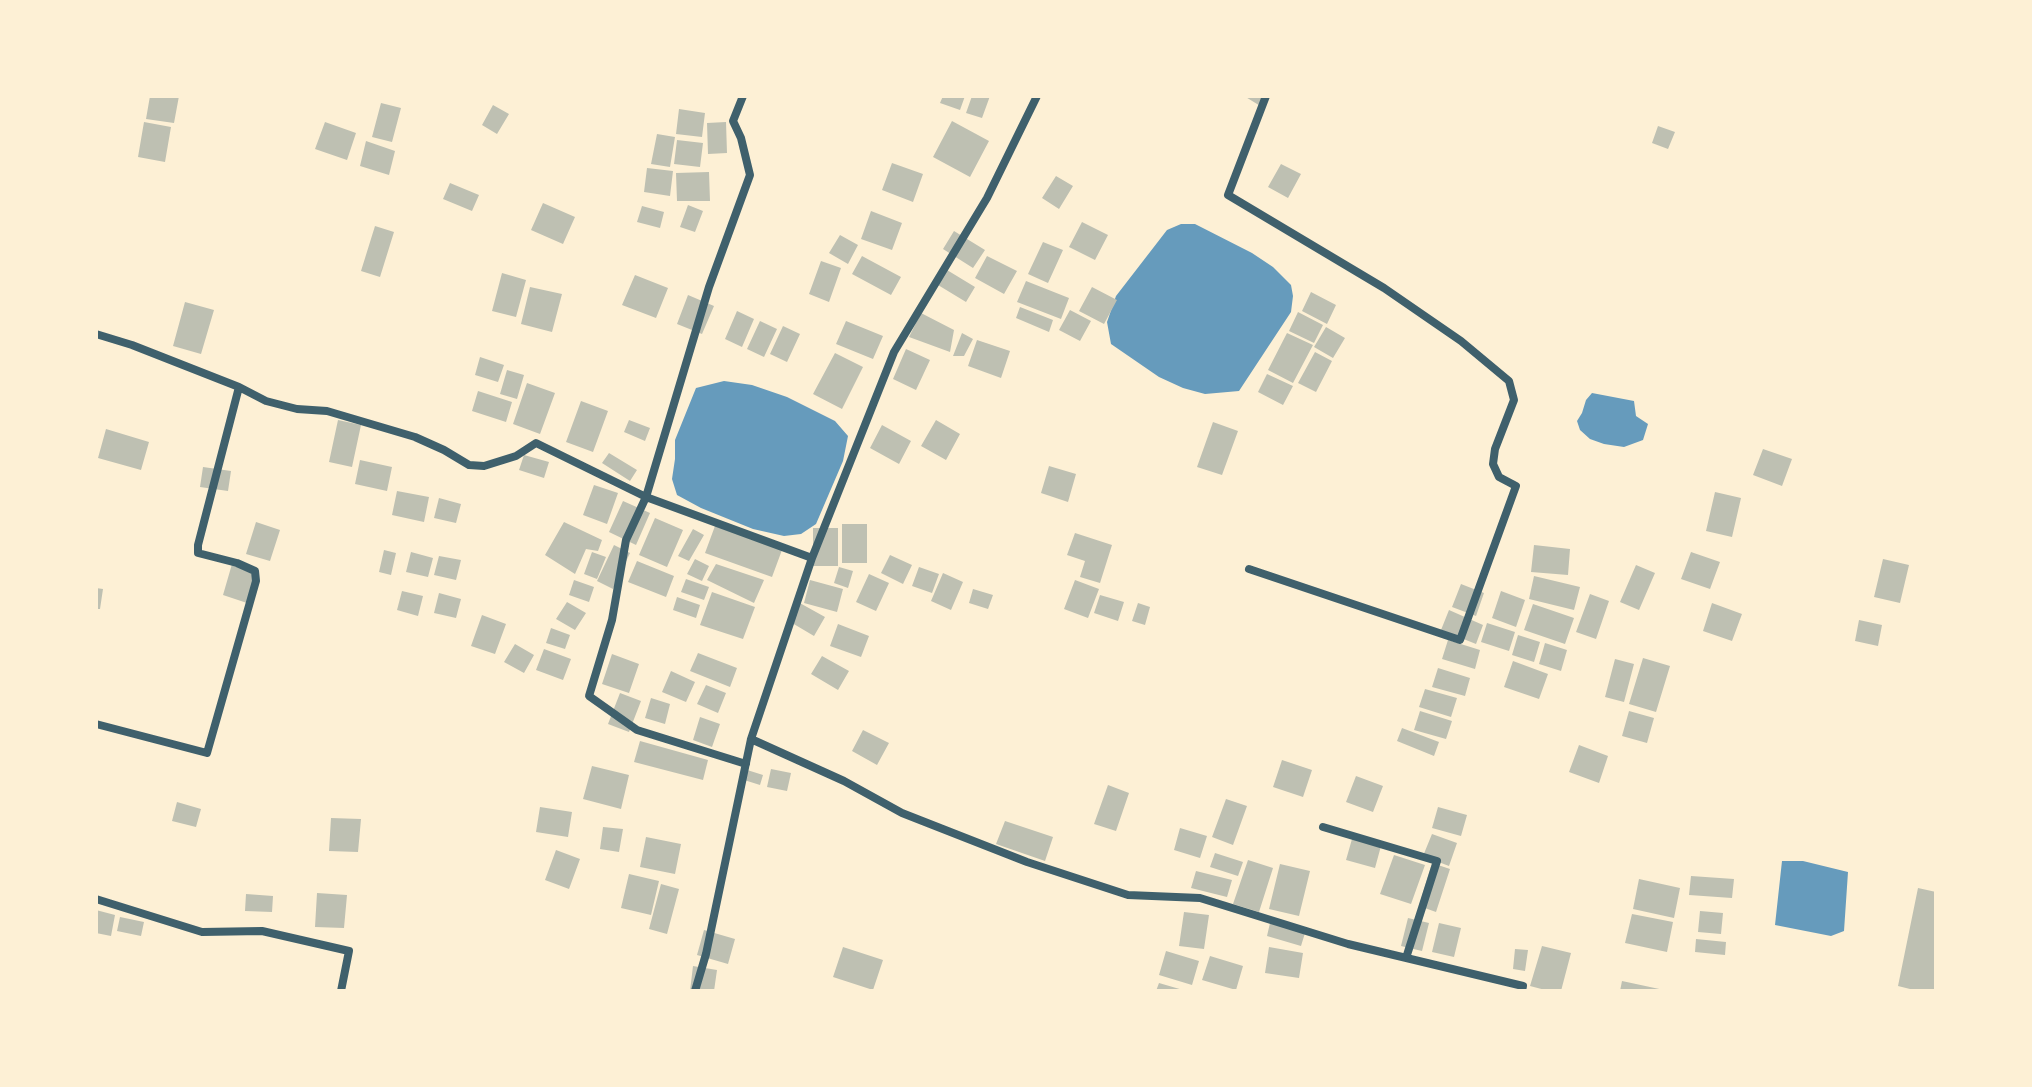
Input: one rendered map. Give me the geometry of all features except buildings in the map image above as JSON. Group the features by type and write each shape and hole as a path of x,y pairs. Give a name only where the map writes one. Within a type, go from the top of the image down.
{"street":[{"path":"743,96 733,121 741,138 750,175 709,287 646,497 626,540 612,620 589,696 637,730 746,764"},
{"path":"695,991 706,954 751,739 812,558 894,352 987,198 1037,96"},
{"path":"1249,569 1460,640 1516,486 1499,477 1493,464 1495,449 1514,400 1509,381 1461,341 1384,288 1228,195 1266,96"},
{"path":"96,334 239,387 266,401 297,409 327,411 415,437 469,465 484,466 516,456 536,443 646,497 812,558"},
{"path":"96,724 207,753 256,581 255,571 198,553 239,387"},
{"path":"751,739 844,781 902,813 1027,862 1128,895 1200,898 1348,944 1523,986 1522,991"},
{"path":"1323,827 1437,861 1406,958"},
{"path":"96,899 202,932 262,931 349,951 341,991"}],"water":[{"path":"1181,224 1195,224 1252,253 1273,267 1291,285 1291,312 1239,391 1205,394 1183,388 1159,377 1111,344 1107,322 1116,296 1167,230"},
{"path":"724,381 752,385 787,397 835,421 848,436 843,461 816,524 801,534 784,536 753,529 677,495 672,479 675,440 696,388"},
{"path":"1592,393 1634,401 1636,416 1648,424 1643,440 1624,447 1604,444 1590,439 1580,430 1577,421"},
{"path":"1782,861 1803,861 1848,872 1844,931 1831,936 1775,925"}]}
